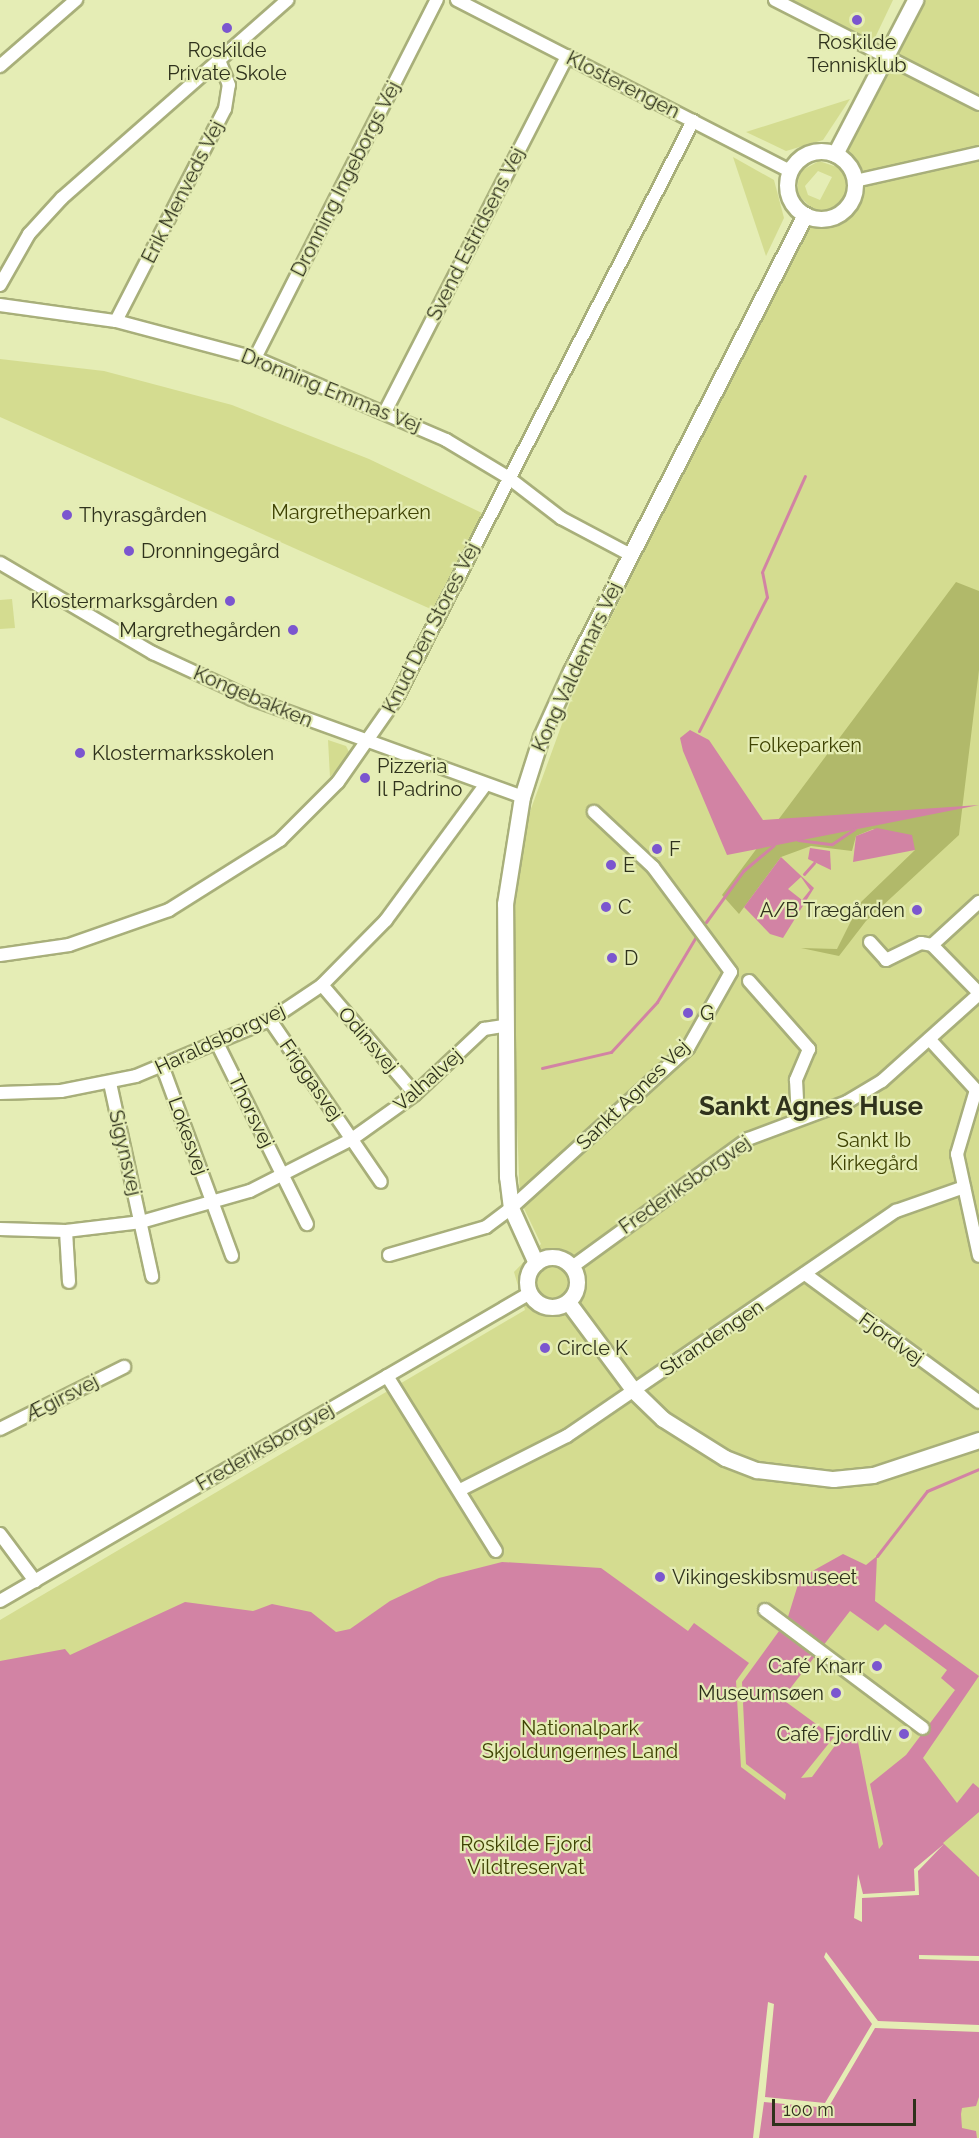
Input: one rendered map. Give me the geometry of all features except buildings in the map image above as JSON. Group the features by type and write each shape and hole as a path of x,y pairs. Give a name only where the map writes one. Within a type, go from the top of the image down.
{"main road":[{"path":"835,154 915,0"},
{"path":"814,152 835,154 848,165 855,181 842,211 823,219 804,215 790,201 790,171 814,152"},
{"name":"Kong Valdemars Vej","path":"536,1263 511,1208 504,1026 505,904 522,797 541,737 804,215"},
{"path":"559,1258 572,1267 576,1289 568,1302 547,1306 530,1293 528,1277 536,1263 559,1258"},
{"path":"568,1302 634,1391 663,1419 725,1458 795,1477 873,1475 979,1440"}],"street":[{"path":"0,66 76,0"},
{"path":"0,285 29,234 62,198 287,0"},
{"name":"Dronning Ingeborgs Vej","path":"255,358 437,0"},
{"name":"Klosterengen","path":"457,0 790,171"},
{"path":"775,0 979,104"},
{"name":"Svend Estridsens Vej","path":"385,411 567,56"},
{"name":"Erik Menveds Vej","path":"116,321 225,109 230,88 219,60"},
{"name":"Knud Den Stores Vej","path":"0,955 69,945 135,923 221,881 302,820 369,744 693,121"},
{"path":"855,181 979,153"},
{"name":"Dronning Emmas Vej","path":"0,305 116,321 255,358 385,411 509,478 561,518 631,555"},
{"name":"Kongebakken","path":"0,563 153,653 252,699 369,744 522,797"},
{"name":"Haraldsborgvej","path":"0,1094 110,1083 163,1068 270,1020 322,985 386,920 485,785"},
{"name":"Sankt Agnes Vej","path":"389,1255 480,1229 511,1208 688,1048 731,972 653,867 594,812"},
{"path":"932,945 979,902"},
{"path":"870,942 886,960 921,943 932,945 979,993"},
{"path":"749,981 809,1049 796,1080 798,1118"},
{"name":"Odinsvej","path":"322,985 415,1094"},
{"name":"Frederiksborgvej","path":"572,1267 730,1150 798,1118 855,1098 931,1041 979,993"},
{"name":"Friggasvej","path":"270,1020 352,1139"},
{"name":"Valhalvej","path":"0,1229 66,1232 141,1222 214,1204 284,1177 352,1139 415,1094 484,1029 504,1026"},
{"path":"931,1041 965,1073 978,1096 959,1140 964,1187 979,1256"},
{"name":"Thorsvej","path":"218,1044 284,1177"},
{"name":"Lokesvej","path":"163,1068 214,1204"},
{"name":"Sigynsvej","path":"110,1083 141,1222"},
{"path":"352,1139 381,1182"},
{"path":"284,1177 308,1224"},
{"name":"Strandengen","path":"459,1490 567,1436 896,1211 964,1187"},
{"path":"214,1204 232,1256"},
{"path":"141,1222 152,1276"},
{"path":"66,1232 69,1282"},
{"name":"Fjordvej","path":"805,1274 979,1402"},
{"name":"Frederiksborgvej","path":"0,1601 530,1293"},
{"name":"Ægirsvej","path":"0,1429 124,1367"},
{"path":"387,1376 496,1551"},
{"path":"0,1534 35,1581"},
{"path":"765,1610 923,1728"}],"green space":[{"name":"Roskilde Tennisklub","path":"791,0 893,0 873,42"},
{"name":"Nationalpark Skjoldungernes Land","path":"921,0 979,0 979,2138 0,2138 0,1620 525,1310 514,1272 541,1244 520,1200 510,942 528,817 574,691 815,211 797,194 799,172 819,161 837,167","holes":["818,171 832,177 820,200 808,195 805,186"]},
{"path":"850,99 823,140 786,151 746,132"},
{"path":"733,157 774,180 784,218 766,256"},
{"name":"Margretheparken","path":"0,359 104,371 232,405 369,459 482,513 433,610 0,417"},
{"path":"956,582 979,591 979,670 959,835 866,921 839,956 801,948 837,949 860,903 915,850 873,829 856,836 852,851 811,846 781,857 739,914 722,895"},
{"path":"12,599 15,628 0,629 0,600"},
{"path":"328,740 346,746 350,754 330,777"}],"shaded area":[{"path":"690,730 709,740 763,820 979,805 727,855 683,751 680,738"},
{"path":"877,828 912,835 915,850 853,862 856,836"},
{"path":"810,848 830,851 831,870 808,859"},
{"path":"781,857 814,888 783,938 770,934 744,907","holes":["801,877 810,890 802,900 788,889"]},
{"name":"Roskilde Fjord Vildtreservat","path":"843,1554 866,1565 877,1556 875,1601 979,1676 923,1758 957,1803 973,1783 979,1788 979,1812 943,1843 979,1877 979,2097 976,2106 962,2108 961,2114 962,2128 976,2131 977,2138 0,2138 0,1661 65,1649 70,1655 185,1602 253,1611 272,1604 311,1612 336,1632 350,1629 390,1601 439,1578 502,1562 601,1568 688,1631 694,1623 749,1663 736,1681 741,1767 785,1800 786,1794 746,1764 742,1682 787,1620 800,1578","holes":["850,1611 878,1631 885,1624 947,1670 941,1678 955,1690 906,1755 870,1784 883,1844 879,1849 858,1742 845,1732 812,1777 801,1778 834,1737 782,1699"]}],"pier":[{"path":"944,1844 918,1871 919,1895 862,1898 862,1922 854,1918 858,1874 863,1894 915,1891 914,1869"},
{"path":"826,1952 878,2021 979,2025 979,2032 875,2028 828,2108 764,2102 759,2138 753,2138 768,2002 774,2004 765,2097 825,2103 872,2024 824,1957"},
{"path":"919,1955 979,1956 979,1961 919,1959"}],"waterway":[{"path":"699,731 767,597 762,572 805,476"},
{"path":"798,840 832,844 854,829"},
{"path":"706,922 743,871 774,845"},
{"path":"804,874 814,863"},
{"path":"542,1068 611,1052 657,1002 697,935"},
{"path":"877,1556 927,1491 979,1469"}],"place":[{"name":"Roskilde Tennisklub","path":"857,20"},
{"name":"Roskilde Private Skole","path":"227,28"},
{"name":"Thyrasgården","path":"67,515"},
{"name":"Dronningegård","path":"129,551"},
{"name":"Klostermarksgården","path":"230,601"},
{"name":"Margrethegården","path":"293,630"},
{"name":"Klostermarksskolen","path":"80,753"},
{"name":"Pizzeria Il Padrino","path":"365,778"},
{"name":"F","path":"657,849"},
{"name":"E","path":"611,865"},
{"name":"C","path":"606,907"},
{"name":"A/B Trægården","path":"917,910"},
{"name":"D","path":"612,958"},
{"name":"G","path":"688,1013"},
{"name":"Circle K","path":"545,1348"},
{"name":"Vikingeskibsmuseet","path":"660,1577"},
{"name":"Café Knarr","path":"877,1666"},
{"name":"Museumsøen","path":"836,1693"},
{"name":"Café Fjordliv","path":"904,1734"}],"district":[{"name":"Sankt Agnes Huse","path":"811,1107"}],"park label":[{"name":"Folkeparken","path":"805,745"},
{"name":"Sankt Ib Kirkegård","path":"874,1152"}]}
